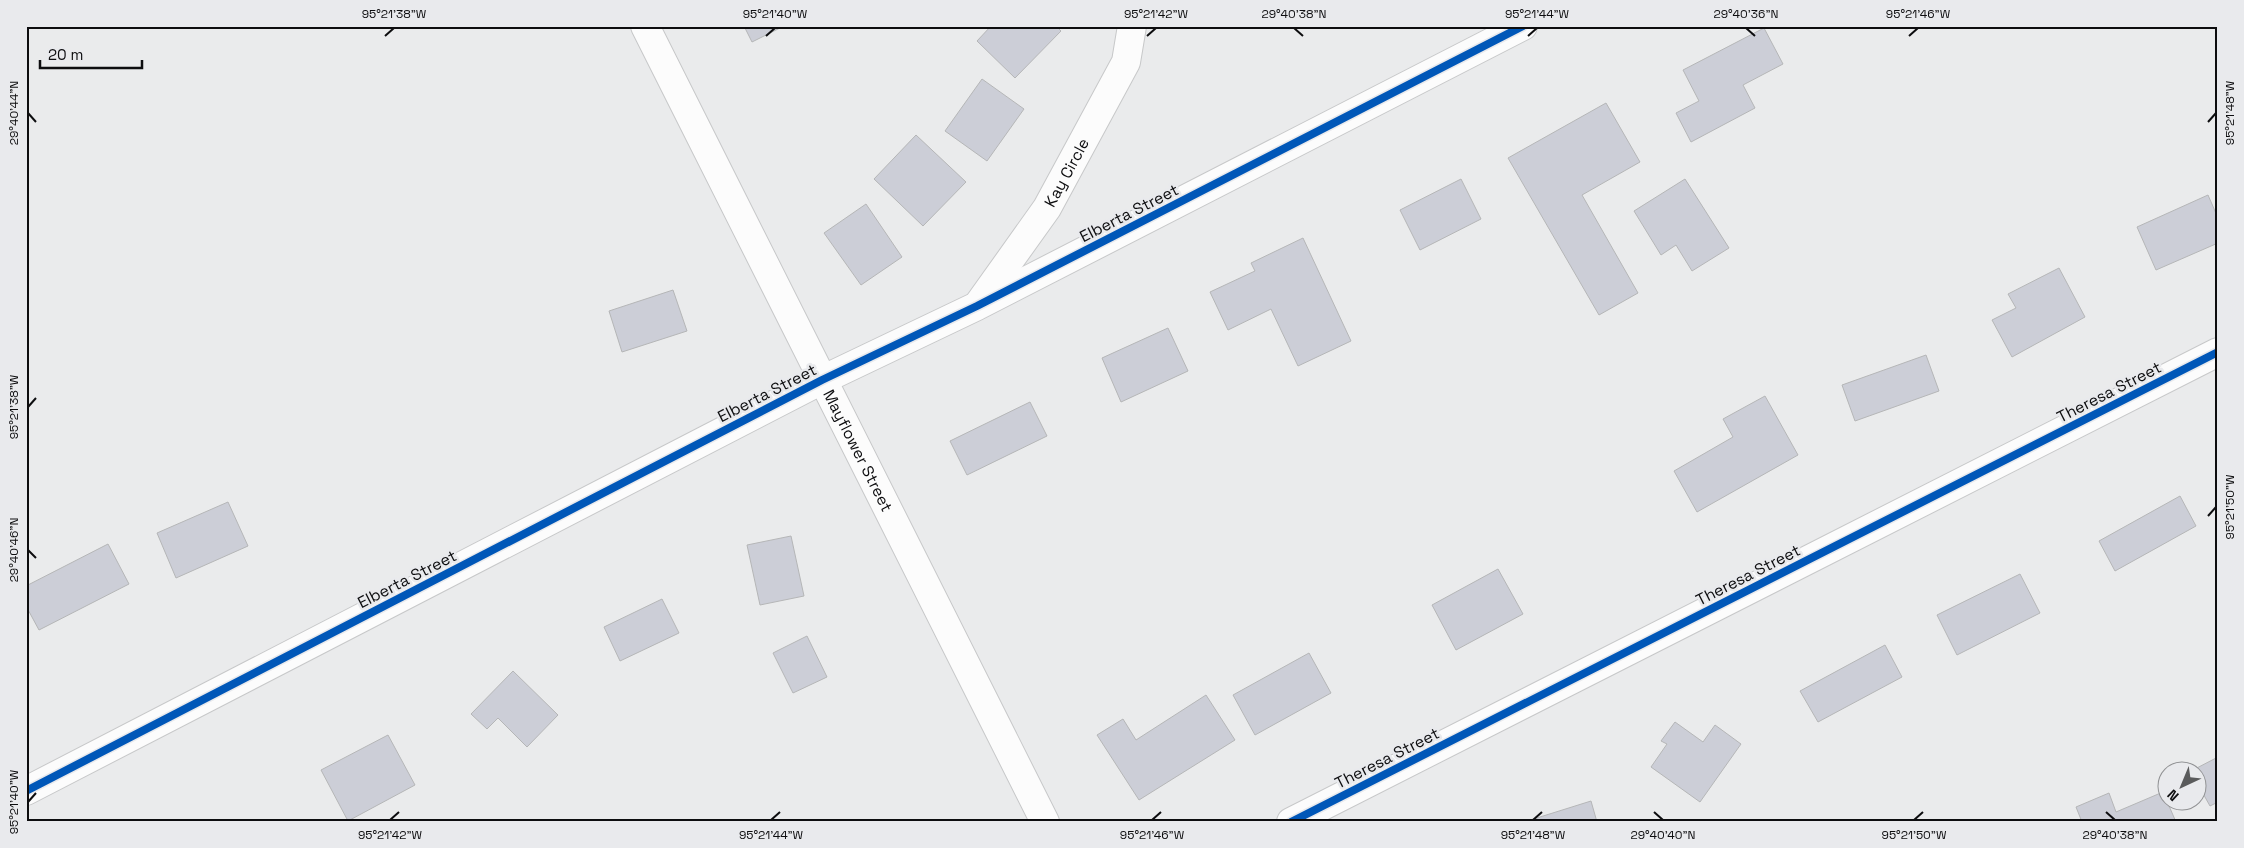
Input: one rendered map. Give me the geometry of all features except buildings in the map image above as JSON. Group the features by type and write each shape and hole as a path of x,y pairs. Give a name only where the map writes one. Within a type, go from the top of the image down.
{"street":[{"name":"Mayflower Street","path":"645,26 1045,822"},
{"name":"Kay Circle","path":"977,306 1047,208 1126,62 1132,26"},
{"name":"Elberta Street","path":"26,792 822,380 977,306 1523,26"},
{"name":"Theresa Street","path":"1291,822 2218,352"}],"cycle path":[{"path":"26,791 822,380 977,306 1523,26"},
{"path":"1291,822 2218,352"}]}
